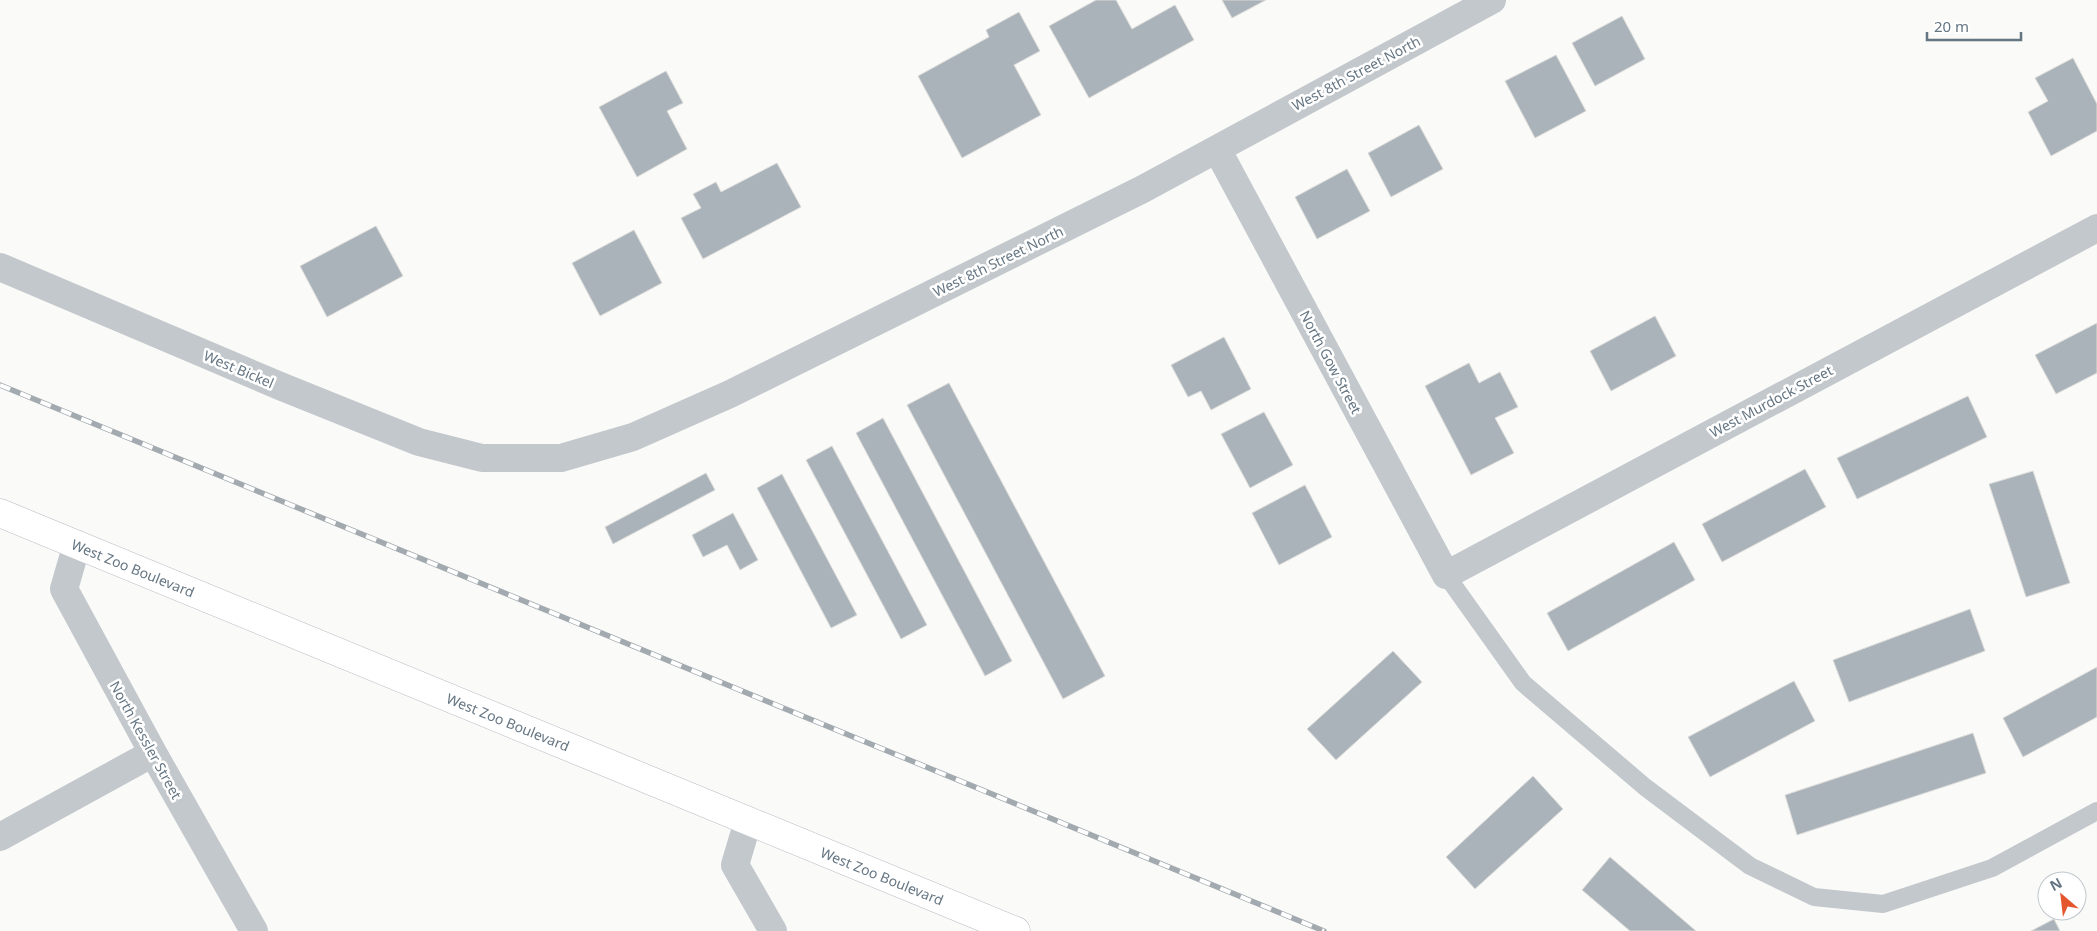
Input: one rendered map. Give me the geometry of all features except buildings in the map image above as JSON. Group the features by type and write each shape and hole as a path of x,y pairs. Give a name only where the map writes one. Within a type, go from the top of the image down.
{"main road":[{"name":"West Zoo Boulevard","path":"0,513 1016,931"}],"street":[{"name":"West 8th Street North","path":"482,458 561,458 633,437 730,394 1143,189 1492,0"},
{"name":"North Gow Street","path":"1217,149 1446,575"},
{"name":"West Murdock Street","path":"1446,575 2097,228"},
{"name":"West Bickel","path":"0,267 271,382 419,442 482,458"},
{"name":"North Kessler Street","path":"77,544 64,589 153,753 254,931"},
{"path":"0,837 153,753"},
{"path":"748,822 735,865 773,931"}],"lane":[{"path":"1446,575 1523,682 1537,695 1645,787 1750,866 1814,897 1883,904 1992,868 2097,811"}],"railway":[{"path":"0,385 1324,931"}]}
